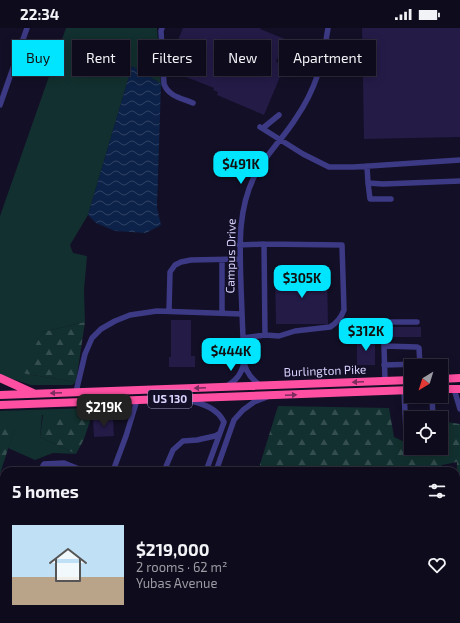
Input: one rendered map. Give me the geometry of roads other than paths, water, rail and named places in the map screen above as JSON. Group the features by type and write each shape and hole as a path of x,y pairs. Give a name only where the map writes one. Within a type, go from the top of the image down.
{"highway":[{"path":"0,378 34,394"},
{"path":"448,379 460,378"},
{"name":"Burlington Pike","path":"0,395 404,380"},
{"name":"Burlington Pike","path":"0,405 404,391"}],"street":[{"path":"0,105 27,28"},
{"path":"162,28 164,84 170,94 193,103"},
{"name":"Campus Drive","path":"261,386 250,377 244,363 240,225 248,193 254,177 260,166 296,119 315,85 324,56 328,28"},
{"path":"280,115 261,128 303,154 329,167 460,160"},
{"path":"367,166 370,199 391,199"},
{"path":"368,183 383,184 460,181"},
{"path":"264,244 265,336"},
{"path":"240,245 342,245 344,310 341,318 335,324 330,327 294,331 280,336 243,338"},
{"path":"169,311 169,280 172,267 181,262 240,259"},
{"path":"222,260 222,313"},
{"path":"76,392 85,354 92,338 101,329 114,321 130,315 157,311 242,314"},
{"path":"385,381 383,325 386,322 417,322"},
{"path":"384,346 417,347 419,348 420,359"},
{"path":"226,387 239,377 244,363"},
{"path":"384,365 404,365"},
{"path":"457,389 460,409"},
{"path":"217,467 234,420 243,410 254,402 273,395"},
{"path":"181,398 199,402 212,408 221,415 224,422 207,467"},
{"path":"114,467 137,400"},
{"path":"166,467 173,450 183,441 197,440 215,436 220,433"},
{"path":"42,467 44,464 64,463 74,467"}],"water":[{"path":"132,66 138,70 138,76 148,76 161,84 157,208 161,225 146,233 115,231 96,223 88,215"}]}
